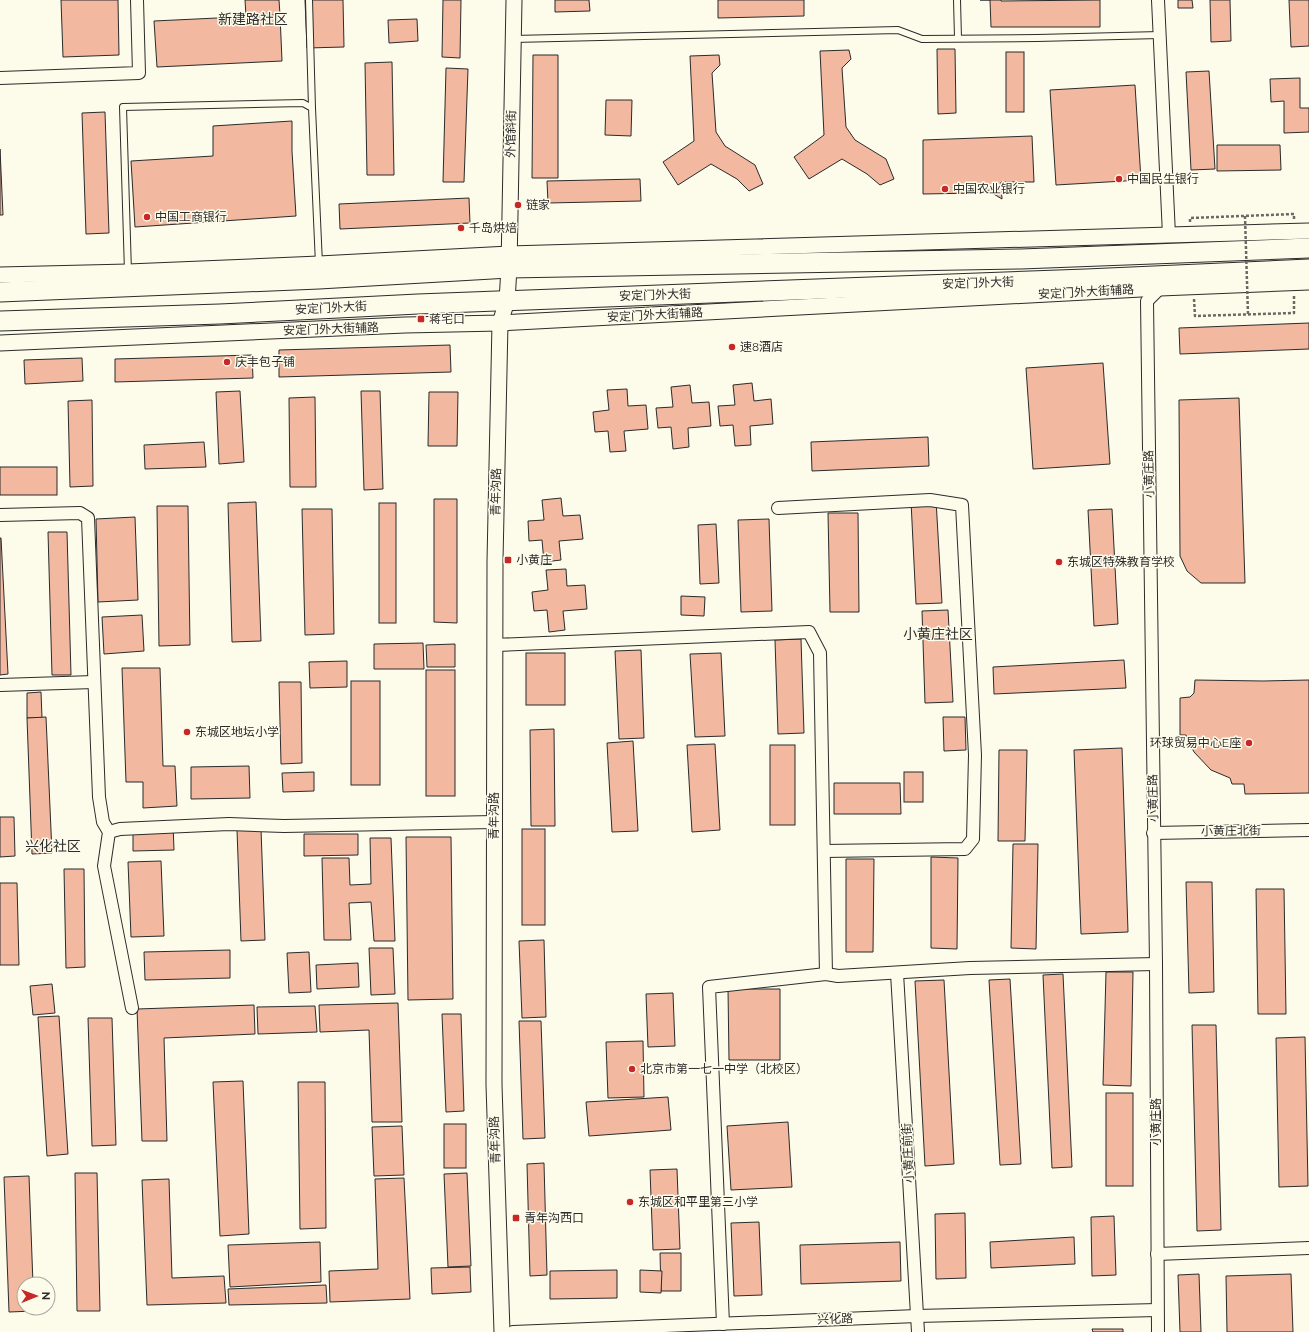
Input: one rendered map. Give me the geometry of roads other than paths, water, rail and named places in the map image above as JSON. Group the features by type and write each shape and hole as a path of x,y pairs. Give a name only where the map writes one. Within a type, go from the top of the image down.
{"main road":[{"name":"安定门外大街","path":"0,292 128,279 319,272 509,261 1021,259 1169,244 1309,248"},
{"name":"安定门外大街","path":"0,321 220,314 379,306 1086,279 1166,281 1309,269"}],"street":[{"path":"0,78 139,73 136,0"},
{"name":"外馆斜街","path":"506,301 509,261 514,0"},
{"path":"1158,0 1169,244 1309,231"},
{"path":"0,275 128,279"},
{"name":"安定门外大街辅路","path":"0,343 500,323 1166,281 1302,283"},
{"name":"小黄庄路","path":"1158,1332 1156,964 1148,301 1166,281"},
{"name":"青年沟路","path":"502,1332 494,1085 495,530 500,323 506,301"},
{"path":"379,306 405,326"},
{"path":"778,508 930,500 962,505 975,755 973,839 964,848 824,851"},
{"path":"0,515 80,513 88,518 99,797 103,822 109,832 104,866 132,1008"},
{"path":"495,645 809,632 820,653 826,974"},
{"path":"0,685 94,682"},
{"path":"109,832 120,829 229,824 284,826 494,822"},
{"name":"小黄庄北街","path":"1154,832 1309,830"},
{"path":"723,1324 709,987 826,974 838,976 970,968 1156,964"},
{"name":"小黄庄前街","path":"897,973 918,1332"},
{"path":"1157,1254 1309,1248"},
{"name":"兴化路","path":"514,1332 917,1316 1157,1310"}],"lane":[{"path":"309,0 319,272"},
{"path":"958,0 958,38"},
{"path":"513,39 898,30 922,38 1037,38 1160,35"},
{"path":"128,279 123,107 303,103 312,108"}],"place":[{"name":"中国民生银行","path":"1119,179"},
{"name":"中国农业银行","path":"945,189"},
{"name":"链家","path":"518,205"},
{"name":"中国工商银行","path":"147,217"},
{"name":"千岛烘焙","path":"461,228"},
{"name":"蒋宅口","path":"421,319"},
{"name":"速8酒店","path":"732,347"},
{"name":"庆丰包子铺","path":"227,362"},
{"name":"小黄庄","path":"508,560"},
{"name":"东城区特殊教育学校","path":"1059,562"},
{"name":"东城区地坛小学","path":"187,732"},
{"name":"环球贸易中心E座","path":"1249,743"},
{"name":"北京市第一七一中学（北校区）","path":"632,1069"},
{"name":"东城区和平里第三小学","path":"630,1202"},
{"name":"青年沟西口","path":"516,1218"}],"district":[{"name":"新建路社区","path":"253,19"},
{"name":"小黄庄社区","path":"938,634"},
{"name":"兴化社区","path":"53,846"}]}
